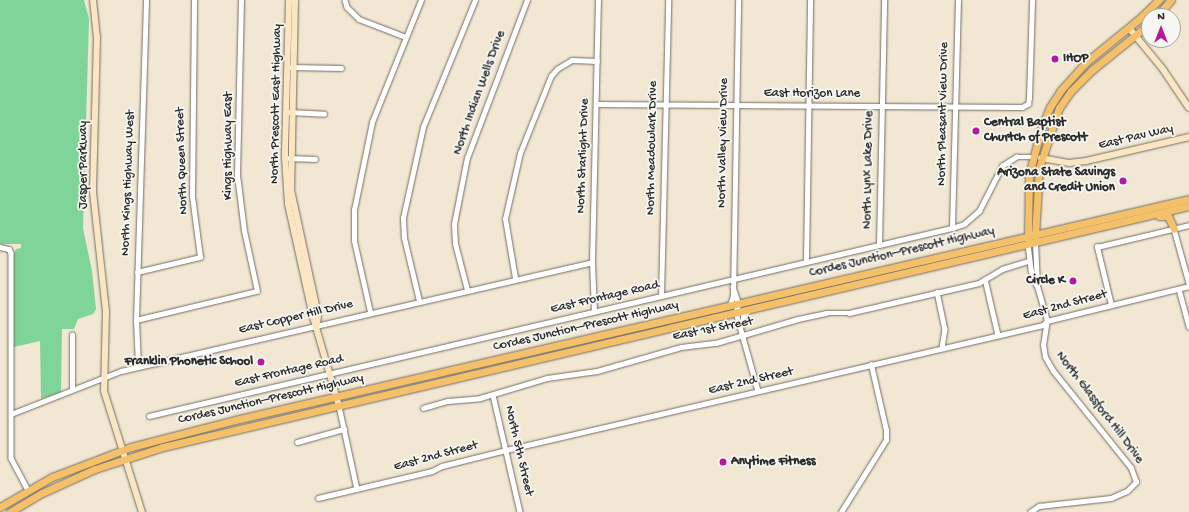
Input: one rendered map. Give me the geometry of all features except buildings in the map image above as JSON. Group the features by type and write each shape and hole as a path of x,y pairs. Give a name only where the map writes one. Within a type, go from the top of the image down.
{"main road":[{"path":"1040,158 1038,149 1043,133 1042,126 1050,107 1073,75 1129,28 1159,0"},
{"path":"1164,8 1171,0"},
{"path":"1040,158 1060,108 1072,91 1092,70 1141,30"},
{"name":"North Glassford Hill Drive","path":"1031,244 1029,175 1032,157 1042,126"},
{"path":"1032,157 1036,163 1034,177 1037,183"},
{"name":"North Glassford Hill Drive","path":"1031,234 1040,158"},
{"name":"Cordes Junction–Prescott Highway","path":"0,507 28,490 76,466 122,449 337,396 739,304 1031,234 1189,199"},
{"name":"Cordes Junction–Prescott Highway","path":"10,512 71,479 125,457 751,308 1189,206"},
{"path":"1106,226 1122,225 1164,215 1172,220 1174,228"}],"street":[{"name":"Jasper Parkway","path":"93,0 97,37 93,192 105,298 104,376 107,403 142,512"},
{"name":"North Kings Highway West","path":"138,367 136,320 137,272 146,0"},
{"name":"North Queen Street","path":"137,272 200,257 192,196 194,0"},
{"name":"Kings Highway East","path":"136,320 257,291 244,231 237,175 241,0"},
{"name":"North Prescott East Highway","path":"289,0 291,67"},
{"name":"North Prescott East Highway","path":"295,0 289,112 288,204 296,232 317,325 337,396 357,489"},
{"path":"345,0 347,7 359,19 406,37"},
{"path":"370,312 354,241 354,210 372,122 421,0"},
{"path":"419,301 404,238 403,218 423,127 475,0"},
{"name":"North Indian Wells Drive","path":"467,290 455,244 454,224 467,158 527,0"},
{"name":"North Starlight Drive","path":"594,312 592,262 598,0"},
{"name":"North Meadowlark Drive","path":"661,296 668,0"},
{"name":"North Valley View Drive","path":"738,0 732,279 739,304"},
{"path":"806,262 810,0"},
{"name":"North Lynx Lake Drive","path":"879,245 884,0"},
{"name":"North Pleasant View Drive","path":"952,228 958,0"},
{"name":"East Horizon Lane","path":"596,104 1022,107 1028,104 1032,0"},
{"path":"1129,28 1189,108"},
{"path":"515,278 505,219 520,153 551,76 556,69 572,60 597,61"},
{"path":"291,67 341,68"},
{"path":"289,112 324,114"},
{"name":"East Pav Way","path":"1040,158 1069,163 1086,161 1189,137"},
{"name":"East Frontage Road","path":"149,416 952,228 964,224 979,211 1002,166 1016,157 1032,157"},
{"path":"288,158 315,159"},
{"path":"1165,204 1189,196"},
{"path":"1111,305 1097,247 1189,225"},
{"path":"1174,228 1189,285"},
{"name":"North Glassford Hill Drive","path":"1030,512 1039,506 1111,498 1127,491 1136,482 1131,468 1047,361 1043,345 1047,321 1029,261 1031,244"},
{"name":"North Glassford Hill Drive","path":"1031,244 1037,285"},
{"path":"0,247 9,249 11,458 28,490"},
{"name":"East 1st Street","path":"423,408 448,401 493,395 547,378 597,371 681,347 716,343 744,333 798,319 826,313 858,311 937,292 985,279 1002,269 1029,261"},
{"name":"East Copper Hill Drive","path":"11,414 104,376 138,367 515,278 592,262"},
{"path":"985,279 998,335"},
{"name":"East 2nd Street","path":"318,498 506,450 1043,325 1047,321 1179,289 1189,285"},
{"name":"North Valley View Drive","path":"730,306 733,287"},
{"path":"1179,289 1189,328"},
{"path":"937,292 944,329 942,348"},
{"path":"739,304 736,312 744,333 758,392"},
{"path":"744,333 743,314 751,308"},
{"path":"72,335 72,389"},
{"path":"841,512 886,440 886,430 871,365"},
{"name":"North 5th Street","path":"493,395 520,512"},
{"path":"297,442 344,430"}],"green space":[{"path":"0,0 84,0 89,19 83,228 92,271 96,309 93,314 78,319 74,329 62,329 61,392 41,399 40,341 14,347 14,253 16,249 21,248 21,244 0,244"}],"place":[{"name":"IHOP","path":"1055,59"},
{"name":"Central Baptist Churtch of Prescott","path":"976,131"},
{"name":"Arizona State Savings and Credit Union","path":"1123,181"},
{"name":"Circle K","path":"1073,281"},
{"name":"Franklin Phonetic School","path":"261,362"},
{"name":"Anytime Fitness","path":"723,462"}]}
